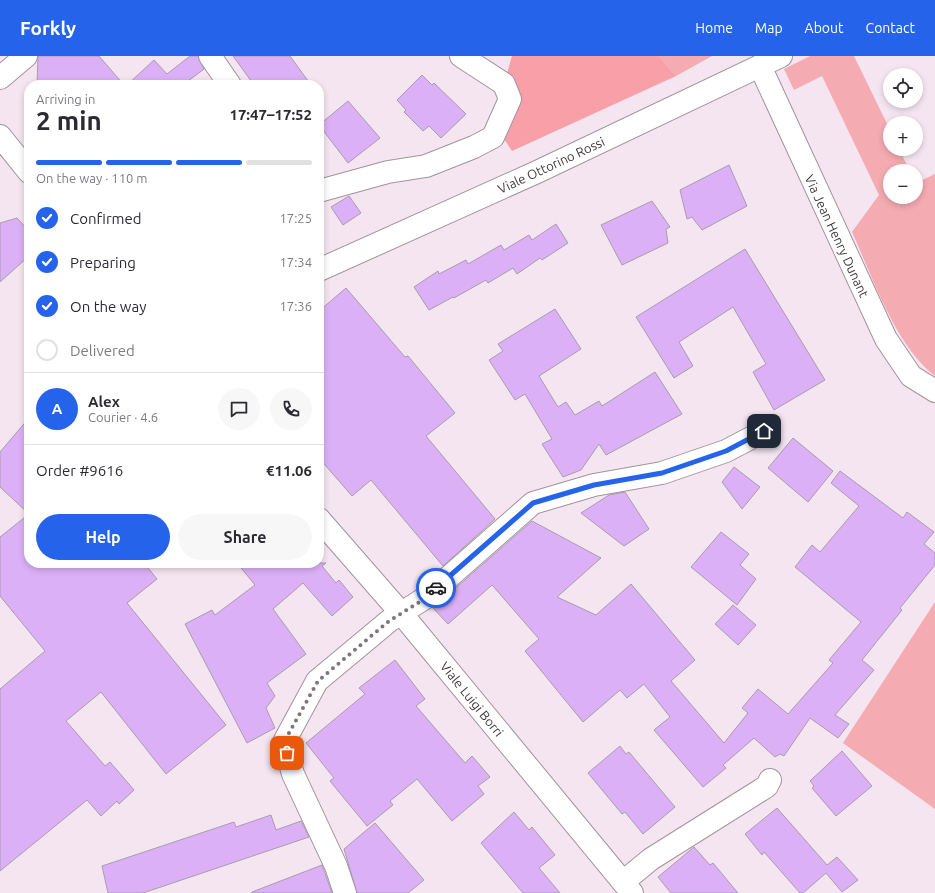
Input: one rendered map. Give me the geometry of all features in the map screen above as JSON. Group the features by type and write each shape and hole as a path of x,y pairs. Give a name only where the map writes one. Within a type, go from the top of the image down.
{"street":[{"path":"0,78 26,56"},
{"path":"210,56 227,80"},
{"path":"324,191 388,172 426,166 474,147 493,136 510,99 504,84 461,56"},
{"name":"Viale Ottorino Rossi","path":"324,268 529,175 781,56"},
{"name":"Via Jean Henry Dunant","path":"760,66 886,340 911,376 935,391"},
{"path":"0,136 24,166"},
{"path":"345,893 333,860 293,774 284,742 318,681 389,621 425,598 533,503 594,485 662,473 726,451 764,431"},
{"name":"Viale Luigi Borri","path":"324,525 401,613 627,887 651,859 761,790 767,786 770,780"}],"shaded area":[{"path":"512,56 659,56 676,76 512,151 502,136 517,111 512,83 506,77"},
{"path":"659,56 712,56 676,76"},
{"path":"810,56 854,56 883,116 883,156 902,156 906,164 883,164 883,204 923,204 923,180 935,174 935,376 921,363 908,347 886,310 852,232 879,195 822,76 794,90 784,69"},
{"path":"935,602 935,809 843,743"}],"building":[{"path":"38,56 99,56 120,80 37,80"},
{"path":"190,56 198,56 204,69 190,80 132,80 154,60 167,74"},
{"path":"233,56 290,56 307,80 250,80"},
{"path":"422,75 432,85 434,83 466,114 441,138 429,126 423,131 404,112 406,110 397,100"},
{"path":"348,101 380,138 348,163 324,132 324,121"},
{"path":"729,165 747,206 702,230 692,217 687,219 680,190"},
{"path":"349,196 361,213 343,225 331,207"},
{"path":"652,201 670,227 666,229 668,243 622,265 601,225"},
{"path":"17,218 24,226 24,260 0,282 0,223"},
{"path":"556,224 568,243 542,260 540,258 517,274 513,268 488,283 486,280 429,310 414,287 438,271 439,274 466,260 468,264 501,245 504,250 529,235 532,240"},
{"path":"745,249 825,380 774,410 753,372 766,364 733,307 679,342 693,366 674,378 636,317"},
{"path":"346,288 405,357 408,356 455,413 426,436 495,519 443,566 371,480 352,496 324,464 324,307"},
{"path":"555,309 581,349 539,376 558,407 566,402 575,415 599,401 602,406 655,372 682,414 606,455 599,444 581,470 563,477 542,444 552,439 525,394 515,400 489,360 503,351 498,344"},
{"path":"24,424 24,509 0,487 0,452"},
{"path":"793,438 833,471 808,502 768,468"},
{"path":"734,467 760,487 742,509 722,482"},
{"path":"840,471 903,518 907,512 934,532 924,544 935,553 935,565 900,608 902,610 862,660 874,670 835,715 849,724 838,738 810,718 784,756 780,754 775,757 754,738 723,765 726,768 703,787 654,730 670,717 644,684 627,698 620,690 583,722 525,651 539,639 492,585 448,624 433,608 532,521 601,558 557,597 596,615 631,584 695,660 671,681 724,743 748,713 742,708 758,689 788,714 833,663 829,660 861,622 795,567 812,545 820,552 859,506 831,483"},
{"path":"625,492 649,529 624,546 581,513 609,495"},
{"path":"24,518 24,568 148,568 157,579 127,603 226,725 166,774 101,692 66,721 105,766 110,762 134,790 119,804 117,801 101,816 87,800 0,871 0,689 45,651 0,596 0,537"},
{"path":"721,532 749,554 740,565 756,579 737,605 691,567"},
{"path":"241,568 324,568 336,583 339,580 353,597 332,616 303,583 273,609 306,654 267,683 275,696 266,708 275,728 247,743 185,624 212,610 215,615 255,585"},
{"path":"733,605 756,625 738,645 715,624"},
{"path":"395,660 425,699 416,706 465,763 472,756 490,777 478,786 484,794 452,821 417,779 390,801 393,805 367,826 330,781 334,778 306,743 365,694 359,688"},
{"path":"620,746 626,754 629,752 675,807 643,834 625,812 622,814 588,773"},
{"path":"842,751 872,786 836,816 812,788 814,786 810,781"},
{"path":"777,808 827,865 837,857 858,880 842,892 826,873 803,893 800,893 764,852 762,855 745,834"},
{"path":"514,812 529,830 532,827 555,855 539,868 560,893 523,893 481,843"},
{"path":"271,815 276,830 301,821 309,837 143,893 108,893 102,866 234,822 236,827"},
{"path":"375,823 424,880 408,893 357,893 344,849"},
{"path":"694,847 710,865 713,863 738,893 671,893 658,877"},
{"path":"322,865 332,893 252,893 252,892"}],"way so far":[{"path":"287,753 284,742 318,681 389,621 418,603 436,588"}],"route":[{"path":"436,588 533,503 594,485 662,473 726,451 764,431"}]}
